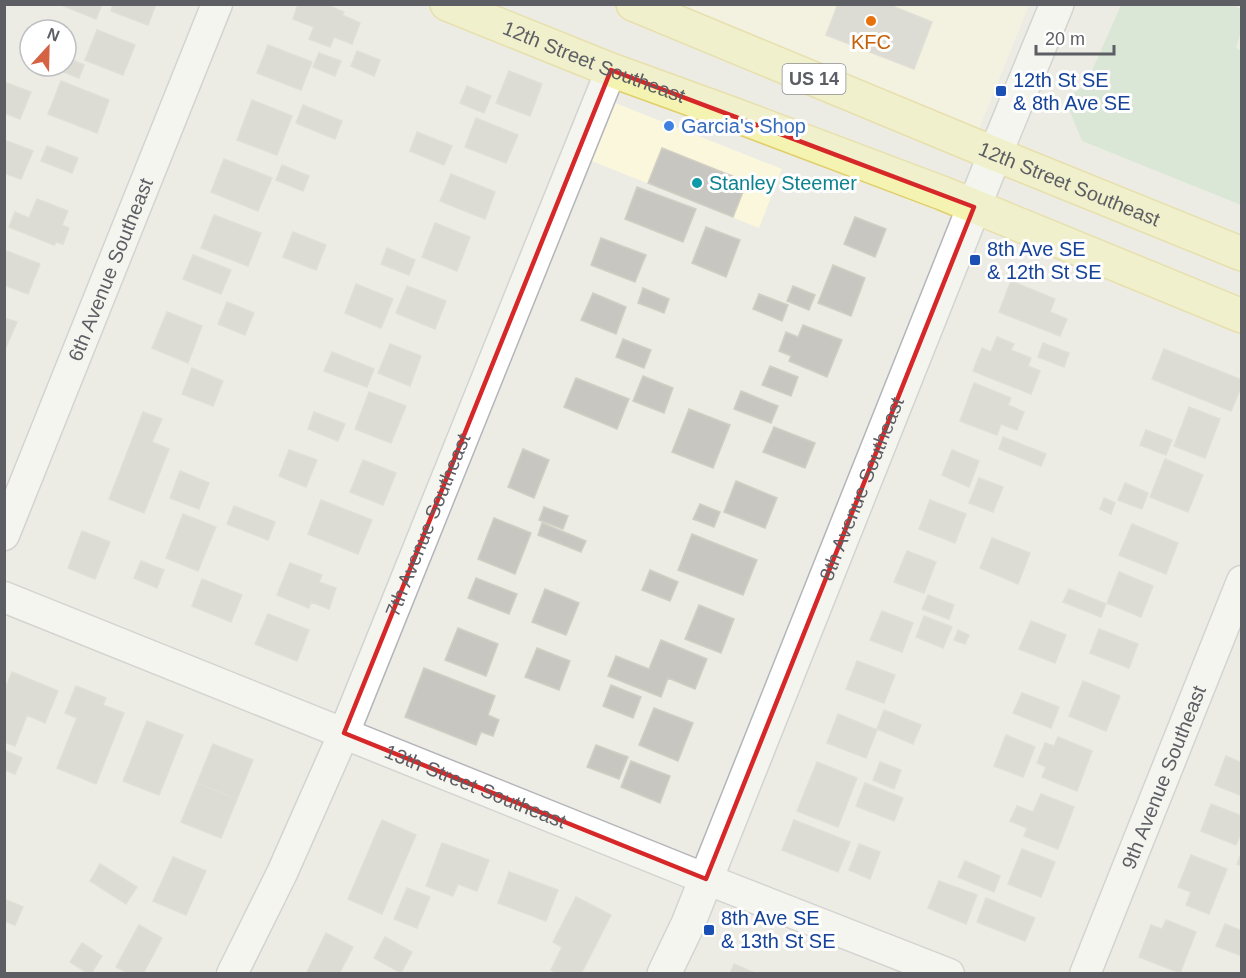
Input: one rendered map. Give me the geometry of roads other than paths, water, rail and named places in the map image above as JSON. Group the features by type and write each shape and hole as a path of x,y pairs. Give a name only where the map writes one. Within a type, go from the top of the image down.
{"main road":[{"name":"12th Street Southeast","path":"447,4 611,70 942,193 1242,316"},
{"name":"12th Street Southeast","path":"636,5 1242,254"}],"street":[{"name":"6th Avenue Southeast","path":"4,535 217,4"},
{"name":"8th Avenue Southeast","path":"664,974 688,924 1057,4"},
{"name":"7th Avenue Southeast","path":"232,974 282,873 344,733 611,70"},
{"name":"9th Avenue Southeast","path":"1085,974 1242,581"},
{"name":"13th Street Southeast","path":"4,597 706,879 949,974"}],"place":[{"name":"KFC","path":"871,21"},
{"name":"12th St SE & 8th Ave SE","path":"1001,91"},
{"name":"Garcia's Shop","path":"669,126"},
{"name":"Stanley Steemer","path":"697,183"},
{"name":"8th Ave SE & 12th St SE","path":"975,260"},
{"name":"8th Ave SE & 13th St SE","path":"709,930"}]}
